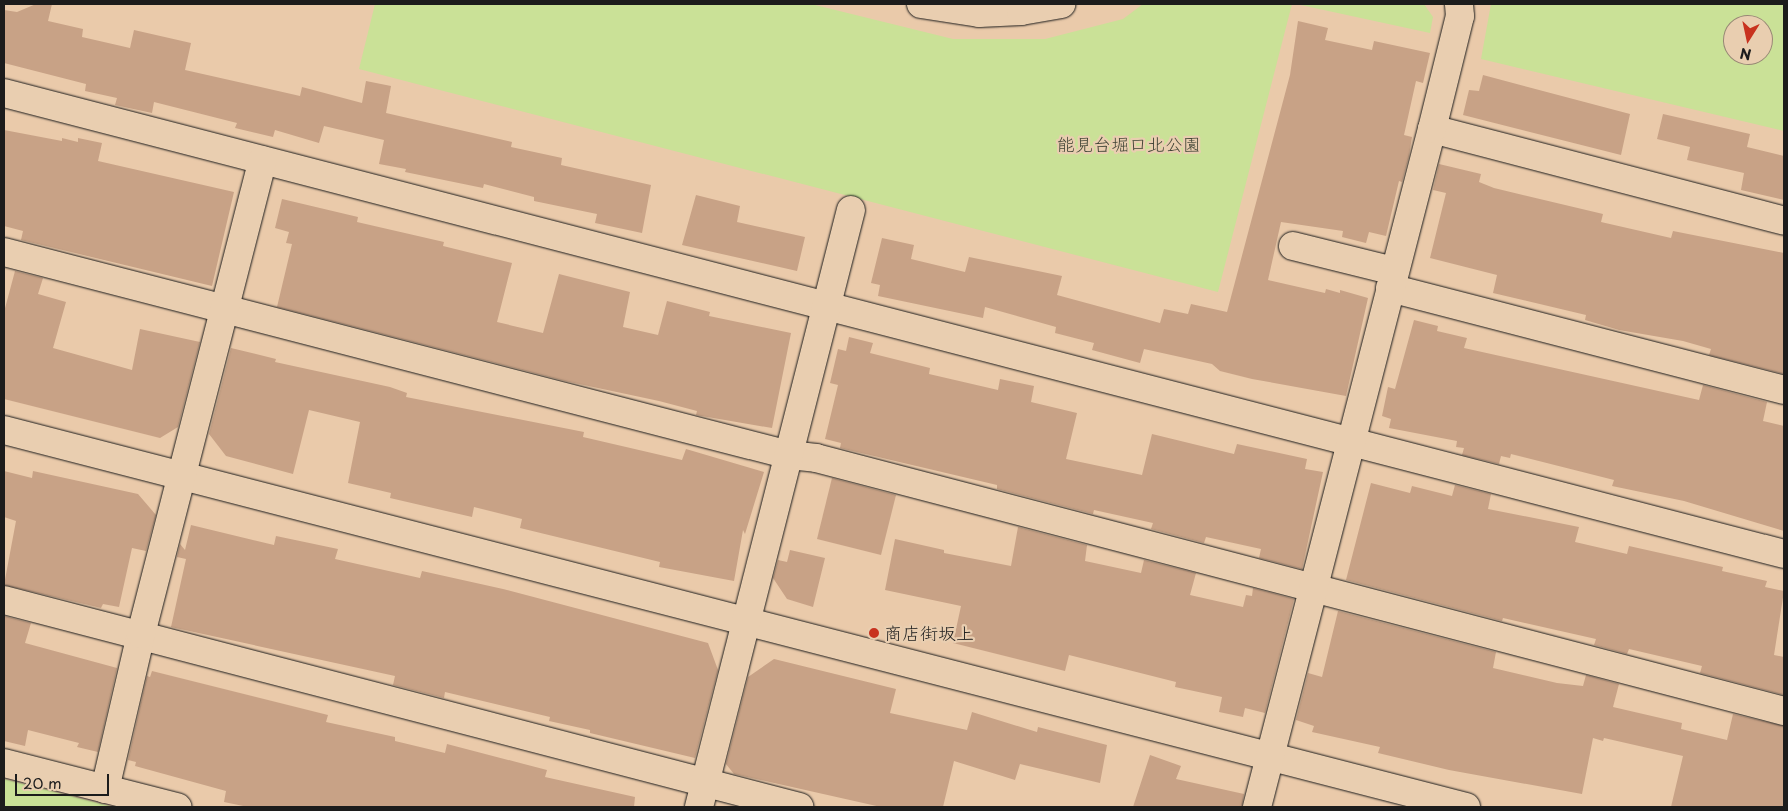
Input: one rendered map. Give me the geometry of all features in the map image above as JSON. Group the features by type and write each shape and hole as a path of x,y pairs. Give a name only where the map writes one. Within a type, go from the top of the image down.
{"street":[{"path":"921,4 978,13 1021,11 1061,4"},
{"path":"1257,807 1268,755 1353,439 1432,129 1460,16 1459,4"},
{"path":"4,93 826,306 1353,439 1784,554"},
{"path":"1432,129 1784,221"},
{"path":"105,788 141,634 263,160"},
{"path":"699,807 704,780 748,620 826,306 852,210"},
{"path":"1294,246 1392,280 1784,390"},
{"path":"4,252 225,311 789,455 816,458 1311,590 1784,711"},
{"path":"4,430 748,620 1466,807"},
{"path":"4,600 704,780 730,790 799,807"},
{"path":"4,762 177,807"}],"green space":[{"name":"能見台堀口北公園","path":"375,4 811,4 953,39 1045,39 1123,19 1143,4 1292,4 1218,292 359,69"},
{"path":"1296,4 1424,4 1433,17 1430,33"},
{"path":"1491,4 1784,4 1784,131 1481,59"},
{"path":"4,779 114,807 4,807"}],"building":[{"path":"36,4 52,4 48,21 83,29 82,37 130,48 134,30 191,43 185,70 300,96 302,87 362,103 366,81 391,86 386,113 512,142 511,147 562,158 561,165 651,185 642,233 595,223 597,214 534,201 534,197 484,184 483,188 405,172 406,169 379,164 384,140 324,126 319,143 275,130 273,137 235,128 237,123 154,102 152,113 115,105 117,98 85,91 86,84 4,63 4,10 17,12"},
{"path":"1298,21 1328,28 1325,40 1372,50 1374,41 1430,53 1423,83 1416,81 1404,135 1412,137 1409,156 1402,182 1399,181 1386,236 1369,232 1366,243 1342,237 1343,231 1281,222 1268,280 1325,293 1326,289 1340,293 1340,290 1368,298 1346,396 1252,379 1220,371 1212,364 1144,349 1140,363 1092,350 1094,343 1055,333 1056,327 985,307 983,318 878,296 880,285 871,283 882,238 914,245 911,259 965,272 969,257 1062,276 1057,295 1160,323 1164,309 1188,314 1191,304 1227,312 1290,75"},
{"path":"1483,75 1630,114 1621,155 1463,115 1469,90 1479,91"},
{"path":"1663,114 1750,134 1747,147 1784,156 1784,200 1741,190 1744,173 1687,160 1690,147 1657,139"},
{"path":"4,130 62,141 62,138 78,142 78,138 102,143 98,161 234,192 212,286 21,240 23,231 4,226"},
{"path":"1439,164 1481,174 1479,182 1494,188 1603,214 1601,222 1671,238 1673,231 1784,253 1784,374 1709,355 1711,349 1683,341 1619,330 1585,320 1586,315 1493,293 1497,275 1430,258 1446,193 1433,190"},
{"path":"696,195 740,206 737,222 805,237 797,271 682,245"},
{"path":"282,199 358,217 357,222 444,242 443,246 512,263 497,322 543,333 559,274 630,292 623,327 658,335 667,301 710,312 709,316 791,333 772,428 696,415 697,411 659,401 565,381 277,307 292,244 286,243 289,232 275,228"},
{"path":"15,271 43,278 38,294 66,302 53,348 132,370 140,329 200,342 178,427 160,438 4,399 4,312"},
{"path":"1414,320 1438,326 1437,331 1467,338 1464,348 1699,400 1703,385 1767,402 1763,421 1784,426 1784,531 1684,501 1612,486 1614,480 1511,454 1510,458 1501,456 1499,464 1462,455 1464,448 1456,447 1457,441 1389,428 1391,419 1382,416 1388,387 1395,389"},
{"path":"849,337 873,343 870,353 930,368 929,374 998,390 1000,379 1034,386 1031,402 1077,413 1066,459 1142,475 1152,434 1234,454 1237,444 1307,459 1305,469 1323,472 1302,569 1259,558 1261,549 1206,537 1204,543 1151,529 1153,523 1094,510 1093,514 997,489 997,485 840,448 841,443 825,439 838,385 830,383 838,349 846,351"},
{"path":"231,348 276,359 275,362 390,387 407,393 406,397 584,432 583,437 682,460 686,449 764,472 745,534 743,530 734,581 659,567 660,562 520,528 522,519 474,507 472,517 390,498 391,493 348,483 360,422 309,410 293,474 226,456 209,434"},
{"path":"4,471 32,478 33,471 138,494 156,515 146,551 132,548 119,607 103,604 101,608 4,585 16,521 4,517"},
{"path":"832,478 896,495 881,555 817,539"},
{"path":"1371,483 1410,493 1412,486 1452,496 1455,485 1491,494 1488,509 1579,527 1575,542 1627,554 1629,546 1723,567 1722,571 1767,581 1765,587 1784,591 1774,655 1784,657 1784,695 1700,673 1702,666 1629,649 1627,654 1594,645 1596,639 1503,618 1502,621 1346,580"},
{"path":"191,525 274,545 276,536 338,549 335,559 420,578 422,571 503,589 708,643 718,670 695,758 590,733 590,730 549,721 550,717 445,692 444,698 393,685 395,676 171,627 186,559 177,557 180,544 185,550"},
{"path":"1018,527 1087,545 1085,561 1141,573 1144,560 1196,573 1190,595 1243,607 1246,595 1252,596 1253,588 1294,599 1265,713 1245,708 1243,717 1219,712 1222,697 1175,687 1176,682 1069,655 1065,671 953,643 961,606 885,590 895,539 944,550 944,553 1011,566"},
{"path":"790,550 825,558 813,607 787,599 773,578 778,560 787,562"},
{"path":"1338,611 1496,652 1493,668 1557,683 1583,686 1586,675 1619,684 1613,707 1682,723 1681,729 1727,740 1733,714 1784,726 1784,807 1671,807 1683,756 1604,738 1603,741 1593,738 1582,794 1449,770 1378,753 1380,747 1312,732 1314,726 1296,720 1308,673 1322,677"},
{"path":"4,616 31,623 25,643 117,668 98,752 77,747 79,743 28,730 25,746 4,741"},
{"path":"774,659 896,689 890,713 967,730 972,712 1037,732 1038,727 1107,745 1100,783 1020,764 1015,780 954,761 943,807 881,807 734,774 726,764 748,677"},
{"path":"152,671 328,715 326,722 395,737 395,741 445,753 447,744 547,770 545,777 635,797 634,807 248,807 224,802 226,791 135,766 136,762 128,760 147,676 150,677"},
{"path":"1150,755 1181,766 1176,779 1244,794 1242,807 1133,807"}],"place":[{"name":"商店街坂上","path":"874,633"}]}
